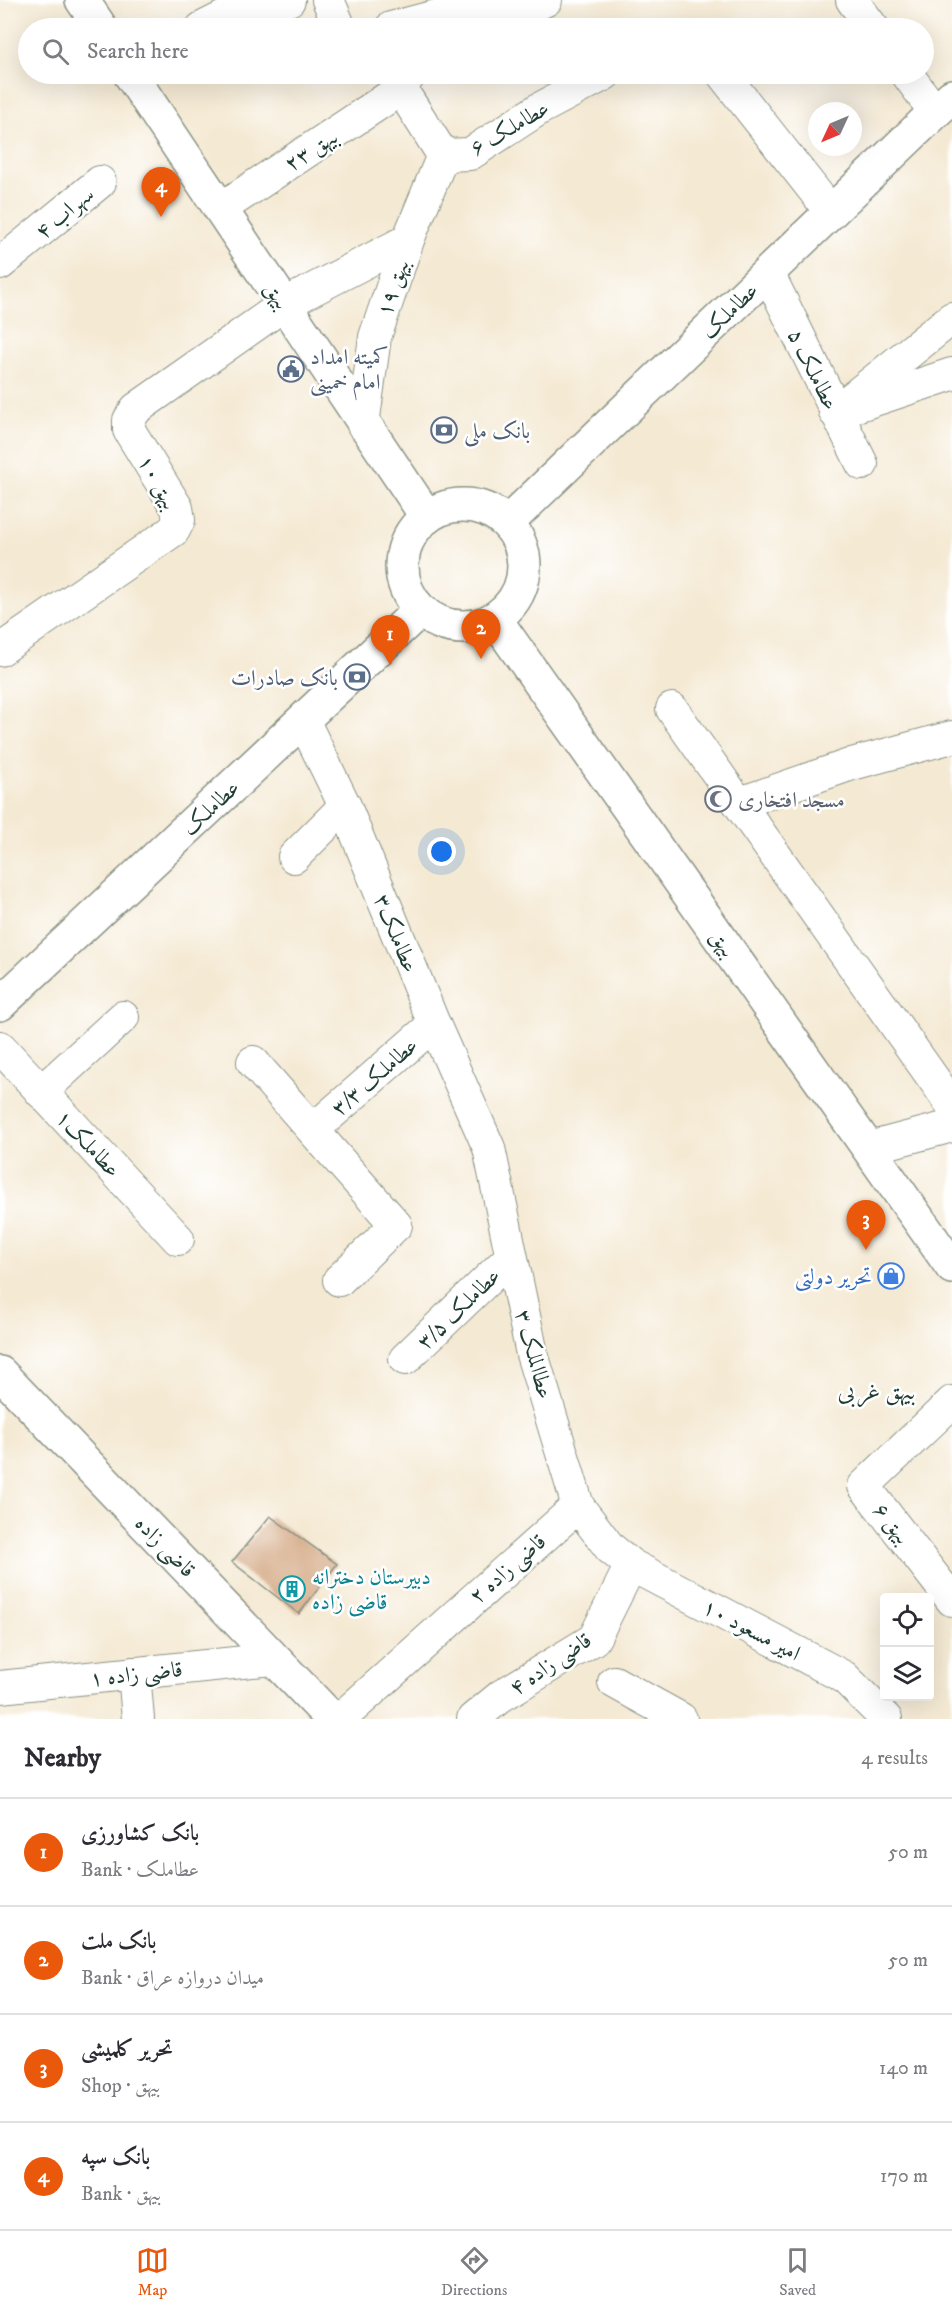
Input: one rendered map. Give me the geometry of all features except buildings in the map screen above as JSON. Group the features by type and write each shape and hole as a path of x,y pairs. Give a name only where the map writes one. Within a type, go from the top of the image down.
{"main road":[{"path":"82,0 94,18"},
{"name":"بیهق","path":"137,84 285,304 363,425 427,517"},
{"name":"عطاملک","path":"507,523 944,104"},
{"path":"459,505 476,507 493,513 507,523 518,538 524,556 524,574 519,592 509,608 495,619 478,626 457,627 437,622 420,610 408,593 402,572 403,551 412,532 427,517 442,509 459,505"},
{"name":"عطاملک","path":"0,1004 420,610"},
{"name":"بیهق","path":"495,619 952,1267"},
{"name":"قاضی زاده","path":"0,1373 332,1719"}],"street":[{"path":"222,18 244,7 290,0"},
{"path":"328,0 336,18"},
{"path":"440,14 478,5 501,10 529,8 546,0"},
{"path":"852,0 866,18"},
{"name":"بیهق ۲۳","path":"220,209 402,84"},
{"path":"408,84 443,155"},
{"name":"عطاملک ۶","path":"443,155 470,154 539,109 586,84"},
{"path":"730,84 831,213"},
{"path":"919,84 944,104"},
{"name":"بیهق ۱۹","path":"363,425 375,337 408,240 443,155"},
{"name":"سهراب ۴","path":"0,264 100,182"},
{"name":"بیهق ۱۰","path":"0,650 174,530 179,520 177,508 129,430 129,420 136,409 285,304 408,240"},
{"name":"عطاملک ۵","path":"768,273 862,464"},
{"path":"835,412 952,318"},
{"path":"835,412 952,374"},
{"path":"672,709 952,1105"},
{"name":"عطاملک۳","path":"303,720 345,806 434,1024 489,1148"},
{"path":"740,803 852,764 952,737"},
{"path":"294,857 345,806"},
{"path":"41,1092 123,1017"},
{"name":"عطاملک ۳/۳","path":"314,1128 434,1024"},
{"name":"عطاملک۱","path":"0,1047 178,1239"},
{"path":"253,1062 314,1128 396,1225 339,1280"},
{"path":"869,1149 952,1126"},
{"name":"عطاالملک ۳","path":"489,1148 532,1354 578,1506 620,1556"},
{"name":"عطاملک ۳/۵","path":"405,1359 511,1257"},
{"name":"بیهق ۶","path":"952,1402 864,1486 952,1600"},
{"name":"قاضی زاده ۲","path":"340,1719 578,1506"},
{"name":"قاضی زاده ۴","path":"473,1719 501,1696 594,1639 620,1556"},
{"name":"امیر مسعود ۱۰","path":"620,1556 844,1677 886,1719"},
{"name":"قاضی زاده ۱","path":"0,1687 273,1659"},
{"path":"134,1673 138,1719"},
{"path":"614,1682 681,1719"}],"place":[{"name":"بانک سپه","path":"161,217"},
{"name":"کمیته امداد امام خمینی","path":"291,369"},
{"name":"بانک ملی","path":"444,430"},
{"name":"بانک ملت","path":"481,659"},
{"name":"بانک کشاورزی","path":"390,665"},
{"name":"بانک صادرات","path":"357,677"},
{"name":"مسجد افتخاری","path":"718,799"},
{"name":"تحریر کلمیشی","path":"866,1250"},
{"name":"تحریر دولتی","path":"891,1276"},
{"name":"دبیرستان دخترانه قاضی زاده","path":"292,1589"}],"district":[{"name":"بیهق غربی","path":"877,1391"}]}
